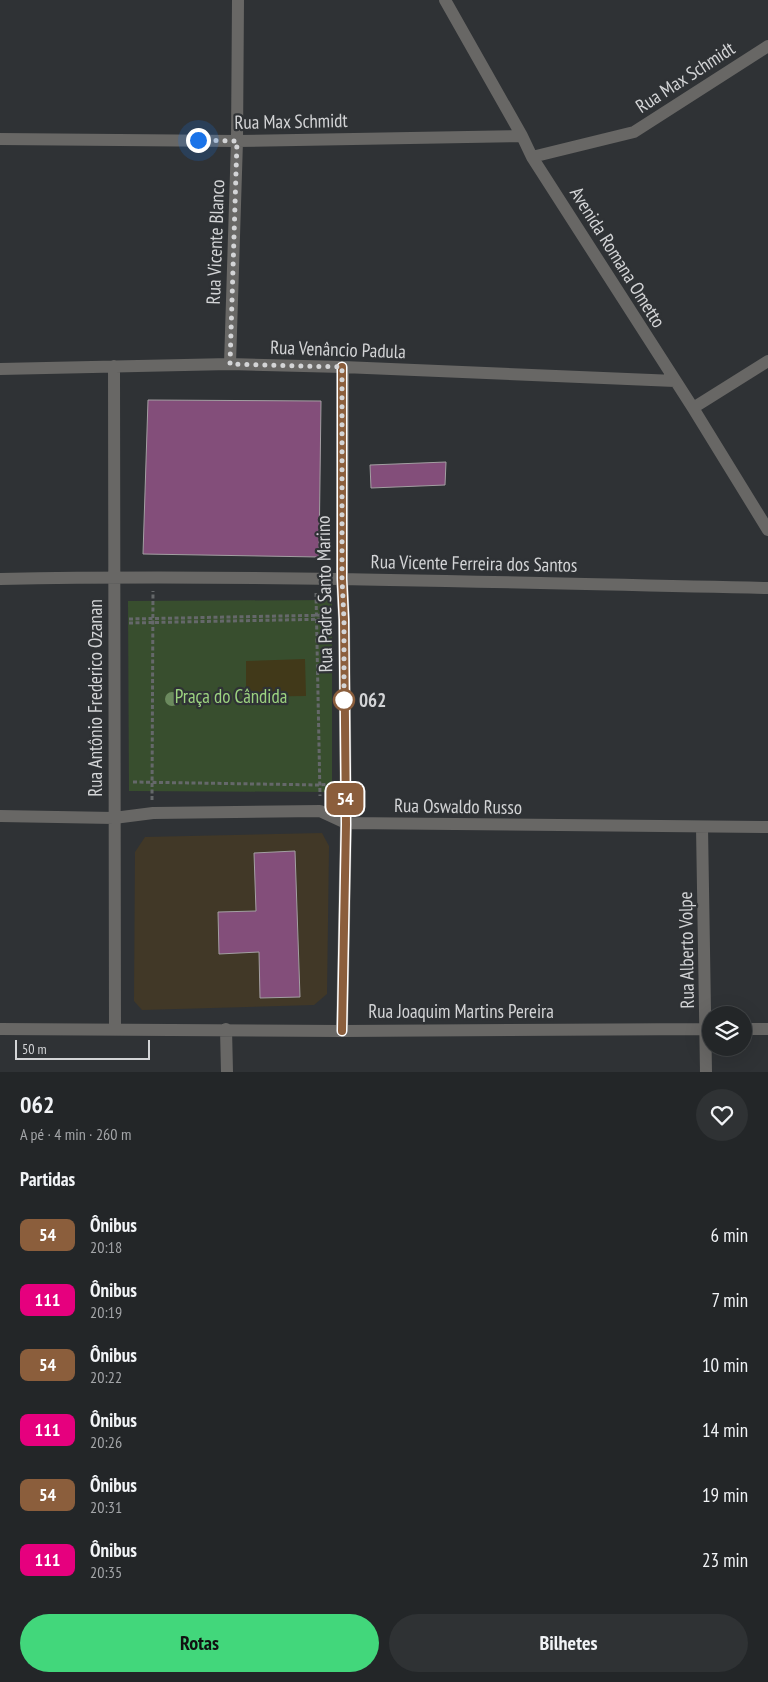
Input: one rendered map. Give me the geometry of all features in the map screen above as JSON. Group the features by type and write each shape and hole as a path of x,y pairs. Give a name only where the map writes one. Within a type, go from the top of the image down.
{"street":[{"name":"Rua Vicente Blanco","path":"230,364 237,141 238,0"},
{"name":"Avenida Romana Ometto","path":"445,0 532,157 693,408 768,530"},
{"name":"Rua Max Schmidt","path":"532,157 634,132 768,46"},
{"name":"Rua Max Schmidt","path":"0,139 237,141 522,136"},
{"path":"693,408 768,361"},
{"name":"Rua Venâncio Padula","path":"0,369 230,364 675,381"},
{"name":"Rua Antônio Frederico Ozanan","path":"114,366 115,1030"},
{"name":"Rua Padre Santo Marino","path":"342,367 342,579 346,824 342,1031"},
{"name":"Rua Vicente Ferreira dos Santos","path":"0,579 113,577 342,579 768,588"},
{"name":"Rua Oswaldo Russo","path":"0,816 114,818 152,813 320,811 346,824 768,827"},
{"name":"Rua Alberto Volpe","path":"702,827 708,1006"},
{"name":"Rua Joaquim Martins Pereira","path":"0,1029 342,1031 702,1029"},
{"path":"752,1029 768,1029"},
{"path":"226,1030 227,1072"},
{"name":"Rua Alberto Volpe","path":"706,1072 707,1056"}],"path":[{"path":"152,813 153,578"},
{"path":"316,580 320,811"},
{"path":"114,621 344,617"},
{"path":"133,782 319,785 344,783"}],"shaded area":[{"path":"322,833 329,846 327,994 314,1005 142,1010 134,1001 135,852 145,837"}],"green space":[{"name":"Praça do Cândida","path":"332,600 332,792 129,791 128,601"}],"sand":[{"path":"305,659 306,696 246,697 246,661"}],"building":[{"path":"148,400 321,401 319,557 143,554"},
{"path":"446,462 445,485 371,488 370,465"},
{"path":"295,851 300,997 260,998 259,952 219,954 218,912 256,911 254,853"}],"bus line":[{"name":"54","path":"342,367 342,579 346,824 342,1031"}],"place":[{"name":"062","path":"344,700"}],"route":[{"path":"198,140 237,141 230,364 342,367 344,700"}]}
